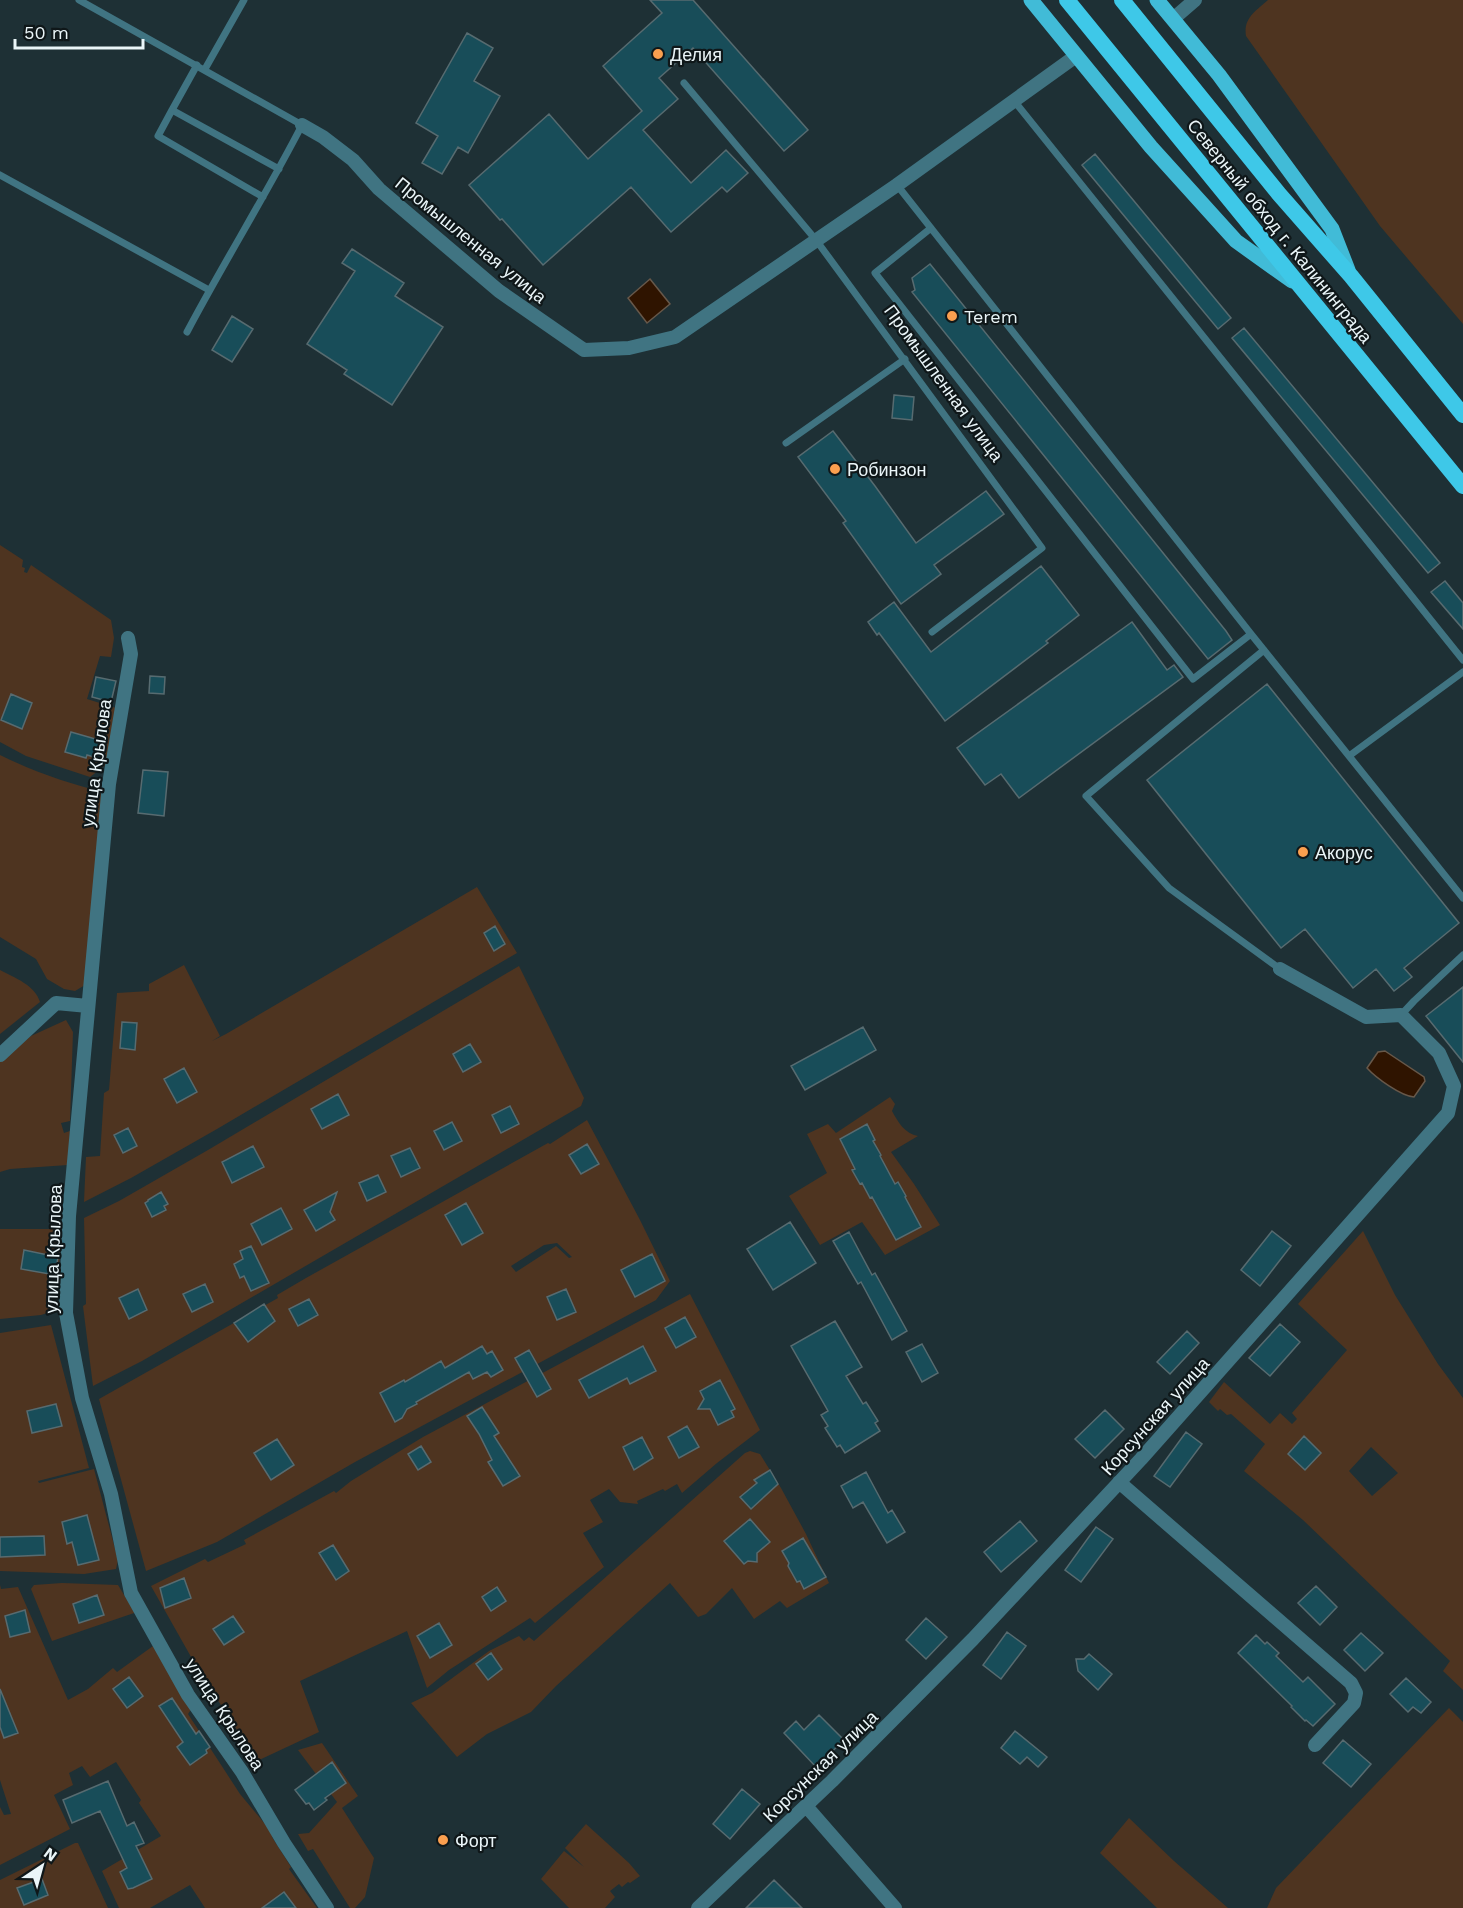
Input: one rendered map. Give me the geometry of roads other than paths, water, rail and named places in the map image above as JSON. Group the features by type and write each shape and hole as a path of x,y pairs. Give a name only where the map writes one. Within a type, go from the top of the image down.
{"highway":[{"name":"Северный обход г. Калининграда","path":"1067,0 1463,486"},
{"name":"Северный обход г. Калининграда","path":"1122,0 1279,195 1350,276 1463,415"}],"main road":[{"path":"1030,0 1151,147 1236,241 1300,287"},
{"path":"1157,0 1218,75 1332,229 1350,276"}],"street":[{"path":"1173,19 1196,0"},
{"name":"Промышленная улица","path":"302,125 323,137 353,160 379,189 499,291 584,350 629,348 675,337 1015,102 1076,56"},
{"name":"улица Крылова","path":"128,638 131,654 109,784 88,1006 69,1216 66,1313 82,1398 111,1494 131,1593 188,1695 242,1772 284,1844 327,1908"},
{"path":"1280,969 1366,1017 1401,1015"},
{"path":"0,1055 56,1003 88,1006"},
{"name":"Корсунская улица","path":"698,1908 806,1806 973,1639 1262,1325 1448,1113 1454,1086 1439,1053 1401,1015"},
{"path":"1119,1482 1351,1683 1356,1693 1353,1703 1315,1745"},
{"path":"806,1806 895,1908"}],"lane":[{"path":"79,0 302,125 209,290 188,332"},
{"path":"205,69 244,0"},
{"path":"197,65 158,136 263,197"},
{"path":"684,83 816,240"},
{"path":"1015,102 1463,660"},
{"path":"172,110 279,169"},
{"path":"0,175 209,290"},
{"path":"897,184 1251,634 1463,898"},
{"path":"931,228 875,273 1178,660 1193,679 1251,634"},
{"name":"Промышленная улица","path":"816,240 1042,548 932,632"},
{"path":"786,442 905,360"},
{"path":"1264,650 1086,796 1169,888 1280,969"},
{"path":"1349,756 1463,672"},
{"path":"1401,1015 1413,1000 1463,956"}],"place":[{"name":"Делия","path":"658,54"},
{"name":"Terem","path":"952,316"},
{"name":"Робинзон","path":"835,469"},
{"name":"Акорус","path":"1303,852"},
{"name":"Форт","path":"443,1840"}]}
